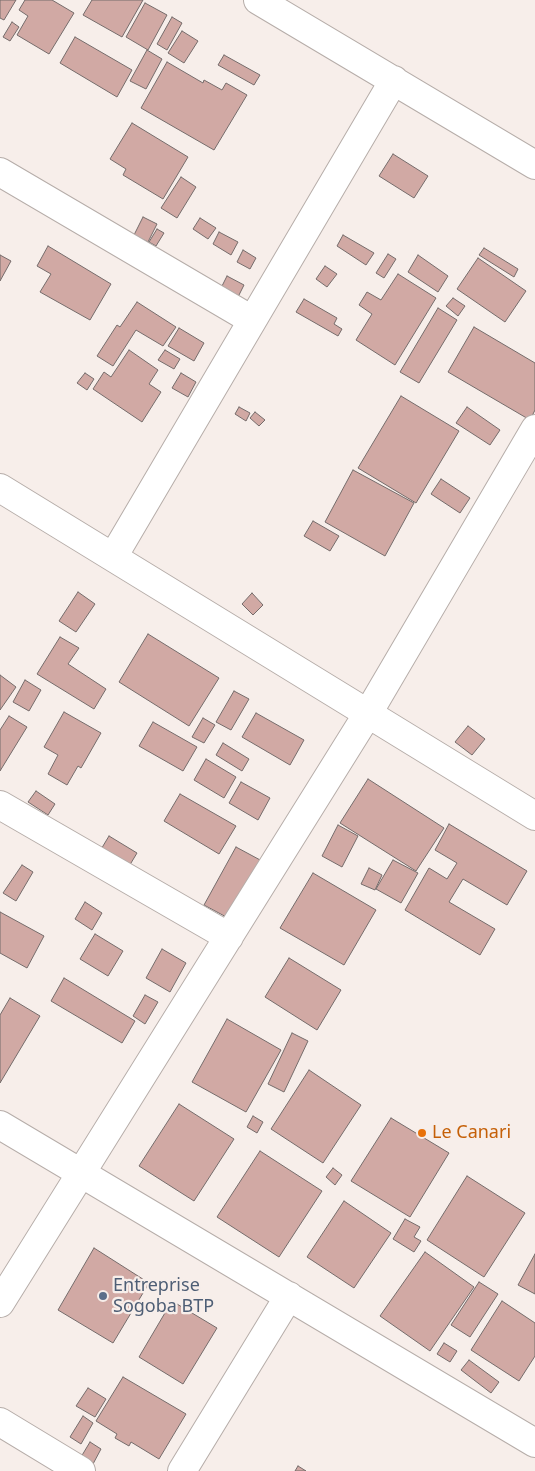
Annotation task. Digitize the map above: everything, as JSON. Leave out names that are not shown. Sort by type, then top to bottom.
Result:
[{"type":"street","points":[[258,0],[535,166]]},
{"type":"street","points":[[113,556],[394,80]]},
{"type":"street","points":[[0,172],[252,320]]},
{"type":"street","points":[[0,1303],[367,716],[535,430]]},
{"type":"street","points":[[0,488],[113,556],[367,716],[535,816]]},
{"type":"street","points":[[0,805],[229,937]]},
{"type":"street","points":[[0,1125],[535,1443]]},
{"type":"street","points":[[182,1471],[289,1296]]},
{"type":"street","points":[[0,1422],[81,1471]]},
{"type":"building","points":[[0,0],[16,0],[4,20],[0,18]]},
{"type":"building","points":[[25,0],[52,0],[74,13],[49,54],[17,35],[28,16],[19,10]]},
{"type":"building","points":[[92,0],[143,0],[122,37],[83,15]]},
{"type":"building","points":[[145,3],[167,15],[148,50],[126,37]]},
{"type":"building","points":[[172,17],[182,23],[167,50],[157,44]]},
{"type":"building","points":[[12,22],[19,27],[10,41],[3,37]]},
{"type":"building","points":[[182,31],[198,41],[184,63],[168,53]]},
{"type":"building","points":[[75,37],[132,70],[117,97],[60,63]]},
{"type":"building","points":[[147,50],[162,59],[146,89],[130,81]]},
{"type":"building","points":[[224,55],[260,75],[254,85],[218,65]]},
{"type":"building","points":[[167,62],[203,83],[204,80],[222,90],[226,83],[247,95],[214,150],[141,108]]},
{"type":"building","points":[[132,123],[188,157],[163,199],[123,175],[126,169],[110,159]]},
{"type":"building","points":[[393,154],[428,176],[414,198],[379,176]]},
{"type":"building","points":[[181,177],[196,187],[177,218],[161,208]]},
{"type":"building","points":[[143,217],[157,224],[148,242],[134,235]]},
{"type":"building","points":[[200,218],[216,228],[208,239],[193,229]]},
{"type":"building","points":[[157,229],[164,233],[156,246],[149,242]]},
{"type":"building","points":[[219,232],[238,242],[231,255],[213,244]]},
{"type":"building","points":[[343,235],[374,253],[366,265],[337,246]]},
{"type":"building","points":[[48,246],[111,284],[90,320],[40,292],[51,274],[37,266]]},
{"type":"building","points":[[484,248],[518,269],[514,277],[479,255]]},
{"type":"building","points":[[243,250],[256,258],[250,269],[237,262]]},
{"type":"building","points":[[388,254],[396,259],[384,278],[376,273]]},
{"type":"building","points":[[0,255],[11,261],[0,281]]},
{"type":"building","points":[[418,255],[448,276],[438,292],[408,272]]},
{"type":"building","points":[[478,258],[526,291],[505,322],[457,289]]},
{"type":"building","points":[[325,266],[337,274],[327,287],[316,279]]},
{"type":"building","points":[[398,274],[436,298],[395,365],[356,340],[372,314],[359,305],[367,292],[381,300]]},
{"type":"building","points":[[227,276],[244,285],[238,297],[221,288]]},
{"type":"building","points":[[453,298],[465,306],[458,316],[446,306]]},
{"type":"building","points":[[304,299],[337,318],[334,324],[342,329],[338,336],[296,312]]},
{"type":"building","points":[[137,302],[176,327],[163,346],[136,330],[113,366],[97,356],[117,325],[120,327]]},
{"type":"building","points":[[438,308],[457,320],[419,383],[400,372]]},
{"type":"building","points":[[474,327],[535,363],[535,410],[530,420],[448,372]]},
{"type":"building","points":[[179,328],[204,343],[194,361],[168,346]]},
{"type":"building","points":[[129,350],[158,370],[149,384],[161,392],[142,422],[93,389],[104,372],[111,377]]},
{"type":"building","points":[[165,350],[180,359],[174,369],[158,360]]},
{"type":"building","points":[[85,373],[94,379],[87,390],[77,383]]},
{"type":"building","points":[[181,373],[196,382],[188,397],[172,388]]},
{"type":"building","points":[[401,396],[459,431],[416,503],[358,468]]},
{"type":"building","points":[[239,407],[250,413],[246,421],[235,414]]},
{"type":"building","points":[[467,407],[500,430],[490,445],[456,423]]},
{"type":"building","points":[[255,412],[265,420],[259,426],[250,418]]},
{"type":"building","points":[[353,470],[414,503],[385,556],[325,522]]},
{"type":"building","points":[[441,479],[470,498],[460,513],[431,494]]},
{"type":"building","points":[[313,521],[339,536],[330,551],[304,536]]},
{"type":"building","points":[[78,592],[95,604],[76,632],[59,621]]},
{"type":"building","points":[[252,593],[263,605],[253,615],[242,604]]},
{"type":"building","points":[[148,634],[219,678],[189,726],[119,682]]},
{"type":"building","points":[[60,637],[79,648],[68,664],[106,689],[94,709],[37,674]]},
{"type":"building","points":[[0,675],[16,687],[0,710]]},
{"type":"building","points":[[25,680],[41,690],[29,711],[13,702]]},
{"type":"building","points":[[234,691],[249,699],[231,730],[216,722]]},
{"type":"building","points":[[64,712],[101,733],[81,768],[78,766],[67,785],[48,774],[58,755],[44,747]]},
{"type":"building","points":[[256,713],[304,740],[290,765],[242,737]]},
{"type":"building","points":[[9,716],[27,727],[0,771],[0,730]]},
{"type":"building","points":[[203,718],[215,725],[204,743],[192,737]]},
{"type":"building","points":[[153,722],[197,747],[183,771],[139,746]]},
{"type":"building","points":[[468,726],[485,739],[472,755],[455,742]]},
{"type":"building","points":[[223,743],[249,759],[242,771],[216,755]]},
{"type":"building","points":[[206,759],[236,777],[224,798],[194,780]]},
{"type":"building","points":[[368,779],[444,828],[416,871],[340,823]]},
{"type":"building","points":[[241,782],[270,798],[258,820],[229,803]]},
{"type":"building","points":[[36,791],[55,804],[48,815],[28,802]]},
{"type":"building","points":[[180,794],[236,826],[219,854],[164,821]]},
{"type":"building","points":[[449,824],[527,871],[507,905],[463,879],[449,902],[495,929],[480,955],[405,910],[429,868],[447,879],[457,863],[435,850]]},
{"type":"building","points":[[338,825],[358,836],[342,867],[322,856]]},
{"type":"building","points":[[109,836],[137,853],[128,868],[100,851]]},
{"type":"building","points":[[236,847],[262,861],[230,919],[204,905]]},
{"type":"building","points":[[393,860],[418,873],[401,903],[376,889]]},
{"type":"building","points":[[22,865],[33,872],[16,901],[3,893]]},
{"type":"building","points":[[369,868],[382,875],[375,890],[361,884]]},
{"type":"building","points":[[313,873],[376,910],[344,965],[280,928]]},
{"type":"building","points":[[85,902],[102,913],[92,930],[75,919]]},
{"type":"building","points":[[0,912],[44,936],[27,968],[0,953]]},
{"type":"building","points":[[95,934],[123,951],[108,976],[80,959]]},
{"type":"building","points":[[162,949],[186,963],[170,992],[146,978]]},
{"type":"building","points":[[289,958],[341,990],[317,1030],[265,997]]},
{"type":"building","points":[[64,978],[135,1021],[122,1043],[51,1001]]},
{"type":"building","points":[[145,995],[158,1002],[145,1024],[133,1016]]},
{"type":"building","points":[[10,998],[40,1016],[0,1083],[0,1015]]},
{"type":"building","points":[[227,1019],[281,1050],[246,1112],[192,1082]]},
{"type":"building","points":[[292,1033],[308,1041],[284,1092],[268,1084]]},
{"type":"building","points":[[309,1070],[361,1105],[323,1163],[271,1129]]},
{"type":"building","points":[[179,1104],[234,1139],[194,1201],[139,1166]]},
{"type":"building","points":[[253,1116],[263,1122],[257,1133],[247,1127]]},
{"type":"building","points":[[391,1118],[449,1153],[410,1217],[351,1181]]},
{"type":"building","points":[[260,1151],[322,1191],[279,1257],[217,1217]]},
{"type":"building","points":[[333,1168],[342,1175],[335,1185],[326,1177]]},
{"type":"building","points":[[467,1176],[525,1213],[484,1277],[427,1240]]},
{"type":"building","points":[[344,1201],[391,1233],[354,1288],[307,1257]]},
{"type":"building","points":[[405,1219],[420,1227],[414,1237],[421,1241],[414,1252],[393,1239]]},
{"type":"building","name":"Entreprise Sogoba BTP","points":[[94,1248],[149,1283],[113,1343],[58,1310]]},
{"type":"building","points":[[425,1252],[474,1287],[430,1351],[380,1316]]},
{"type":"building","points":[[535,1254],[535,1294],[518,1285]]},
{"type":"building","points":[[479,1282],[498,1294],[470,1337],[451,1325]]},
{"type":"building","points":[[172,1301],[217,1328],[183,1384],[139,1357]]},
{"type":"building","points":[[502,1301],[535,1323],[535,1356],[519,1381],[471,1350]]},
{"type":"building","points":[[444,1343],[457,1351],[450,1362],[437,1354]]},
{"type":"building","points":[[469,1360],[499,1382],[491,1393],[461,1370]]},
{"type":"building","points":[[123,1377],[186,1414],[159,1459],[131,1442],[129,1446],[115,1438],[117,1434],[96,1421]]},
{"type":"building","points":[[88,1388],[106,1399],[95,1417],[76,1406]]},
{"type":"building","points":[[83,1416],[93,1423],[81,1444],[70,1437]]},
{"type":"building","points":[[90,1442],[101,1449],[93,1464],[81,1457]]},
{"type":"building","points":[[298,1466],[306,1471],[295,1471]]},
{"type":"place","name":"Le Canari","points":[[422,1133]]},
{"type":"place","name":"Entreprise Sogoba BTP","points":[[103,1296]]}]
